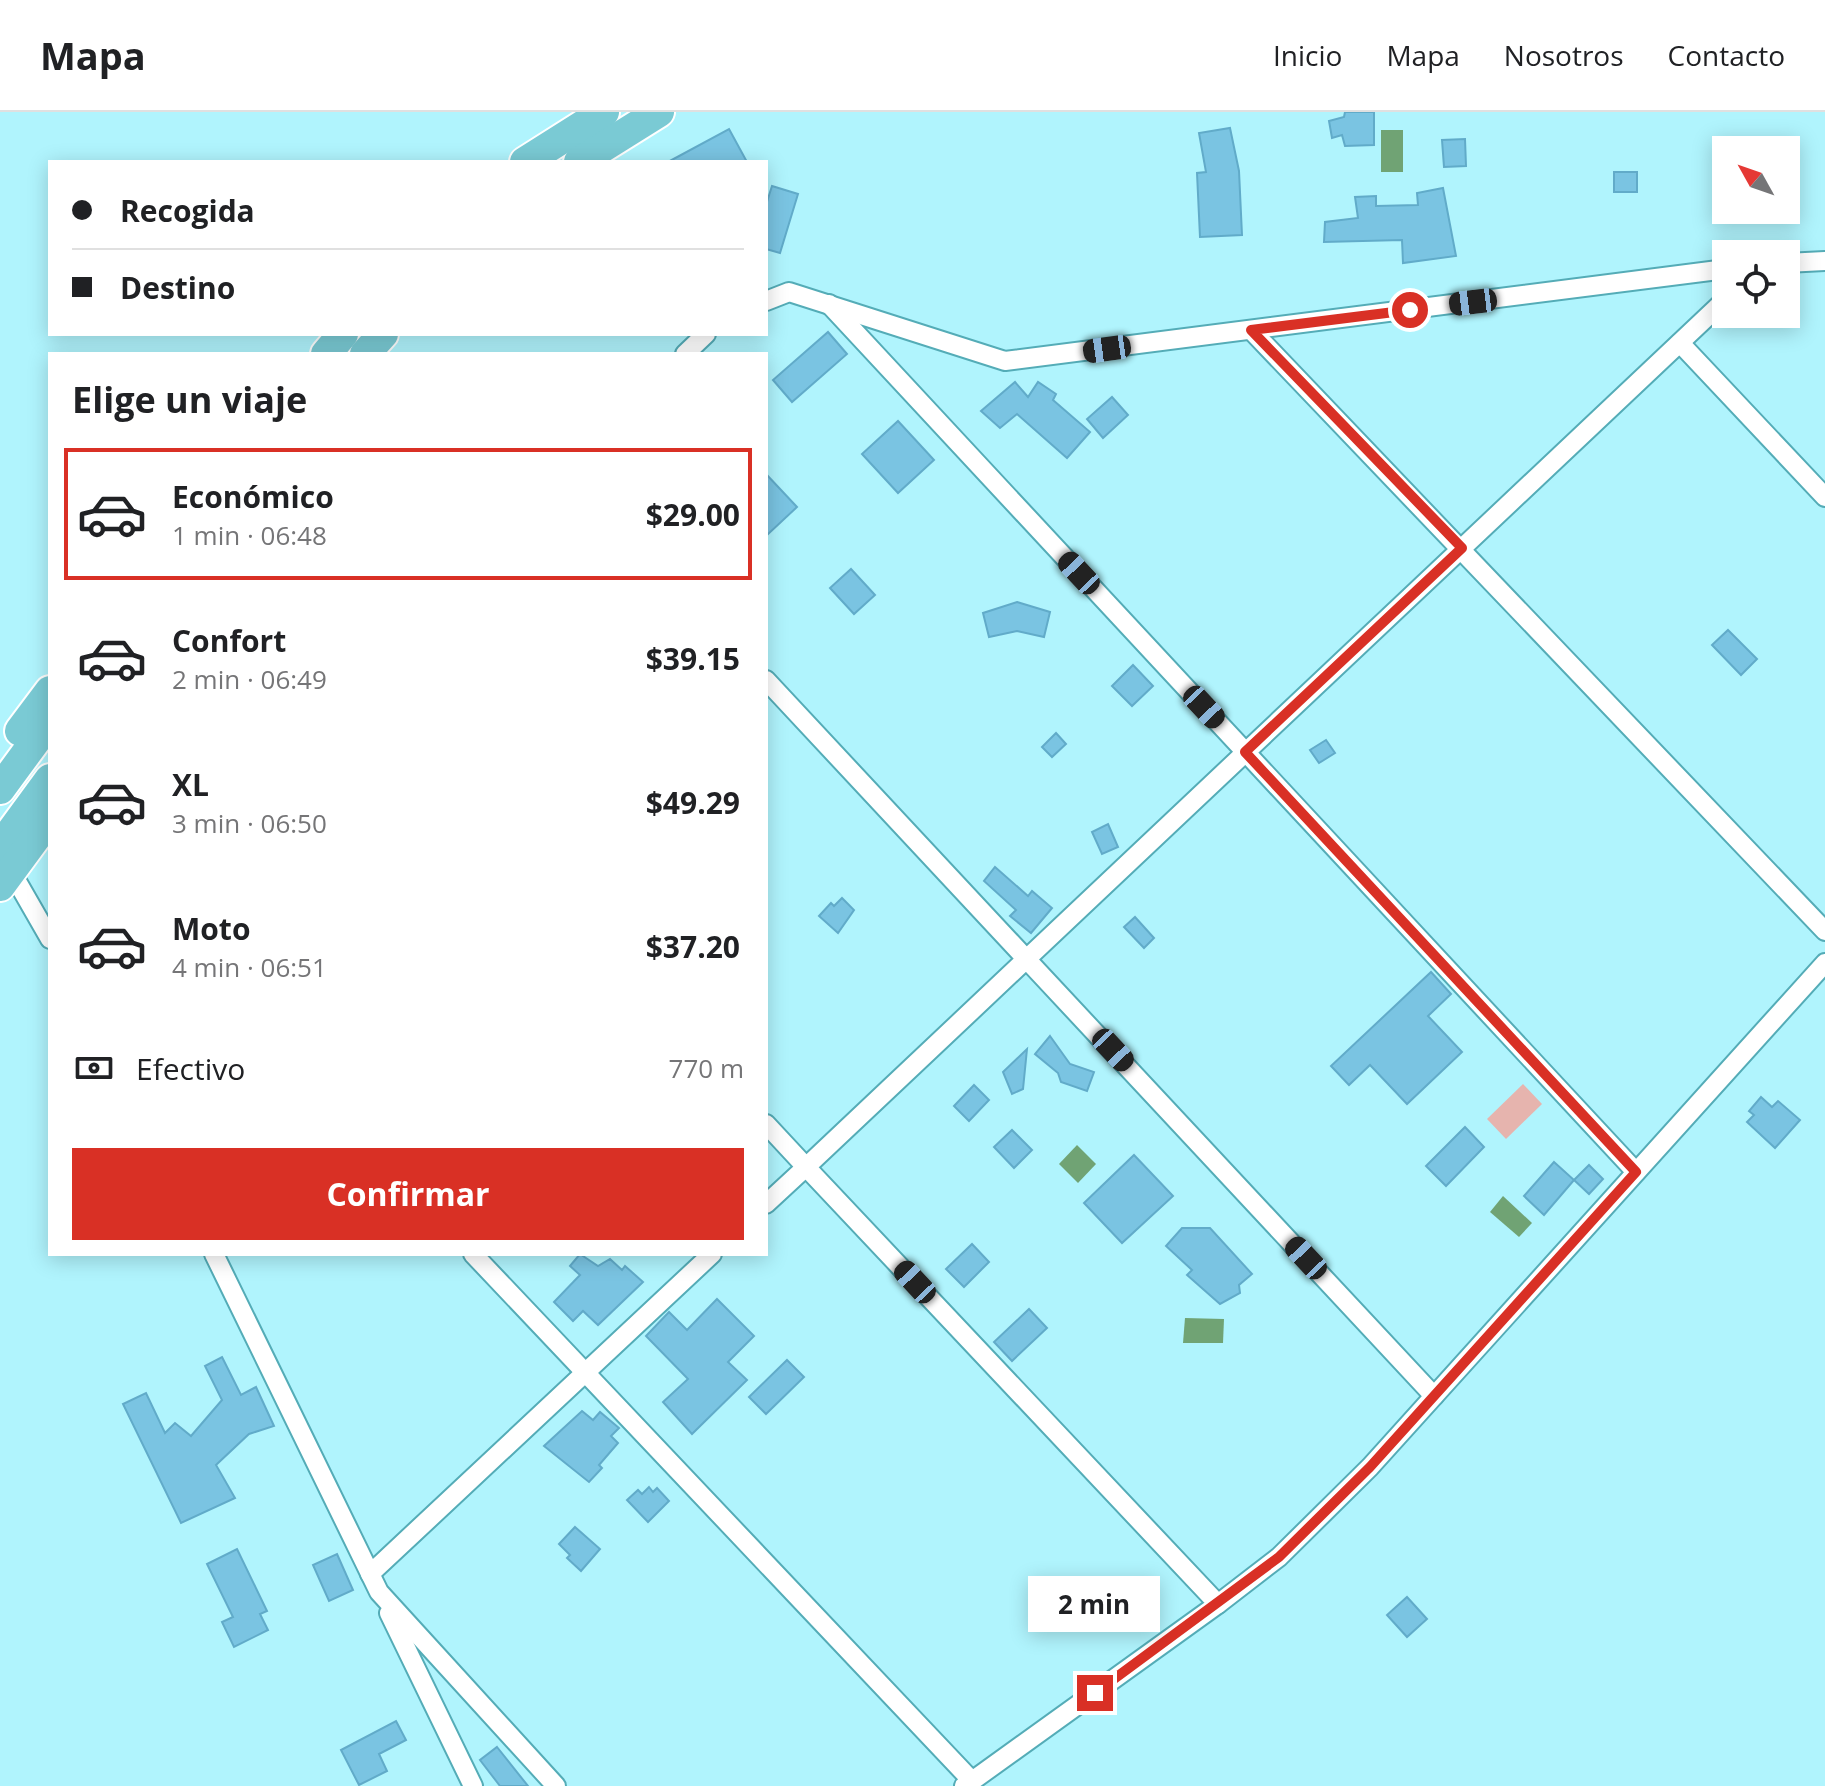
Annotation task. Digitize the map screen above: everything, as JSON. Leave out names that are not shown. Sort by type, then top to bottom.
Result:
[{"type":"highway","points":[[528,160],[604,112]]},
{"type":"highway","points":[[582,160],[659,112]]},
{"type":"highway","points":[[328,352],[341,336]]},
{"type":"highway","points":[[367,352],[381,336]]},
{"type":"highway","points":[[0,757],[48,694]]},
{"type":"highway","points":[[0,789],[48,724]]},
{"type":"highway","points":[[4,868],[48,783]]},
{"type":"highway","points":[[4,868],[48,820]]},
{"type":"street","points":[[1800,262],[1825,261]]},
{"type":"street","points":[[768,300],[789,292],[1005,361],[1712,271]]},
{"type":"street","points":[[829,304],[1636,1172]]},
{"type":"street","points":[[768,1202],[1712,312]]},
{"type":"street","points":[[1251,330],[1825,931]]},
{"type":"street","points":[[687,352],[704,336]]},
{"type":"street","points":[[1680,343],[1825,497]]},
{"type":"street","points":[[768,682],[1434,1396]]},
{"type":"street","points":[[4,868],[48,936]]},
{"type":"street","points":[[475,1256],[968,1784],[1279,1557],[1370,1467],[1825,963]]},
{"type":"street","points":[[768,1126],[1218,1604]]},
{"type":"street","points":[[215,1256],[473,1786]]},
{"type":"street","points":[[370,1574],[710,1256]]},
{"type":"street","points":[[379,1592],[556,1786]]},
{"type":"shaded area","points":[[1381,130],[1403,130],[1403,172],[1381,172]]},
{"type":"shaded area","points":[[1523,1084],[1542,1104],[1506,1139],[1487,1119]]},
{"type":"shaded area","points":[[1077,1145],[1096,1164],[1078,1183],[1059,1164]]},
{"type":"shaded area","points":[[1503,1196],[1532,1223],[1519,1237],[1490,1212]]},
{"type":"shaded area","points":[[1185,1318],[1224,1319],[1223,1343],[1183,1343]]},
{"type":"building","points":[[1345,112],[1374,112],[1374,145],[1345,146],[1342,135],[1332,138],[1329,121],[1344,117]]},
{"type":"building","points":[[1230,128],[1239,171],[1242,235],[1200,237],[1197,173],[1206,172],[1199,133]]},
{"type":"building","points":[[729,129],[746,160],[672,160]]},
{"type":"building","points":[[1465,139],[1466,166],[1444,167],[1442,140]]},
{"type":"building","points":[[1614,172],[1637,172],[1637,192],[1614,192]]},
{"type":"building","points":[[772,186],[798,194],[780,253],[768,250],[768,199]]},
{"type":"building","points":[[1443,188],[1456,256],[1403,263],[1402,240],[1324,242],[1325,222],[1358,218],[1355,197],[1376,196],[1376,206],[1418,205],[1417,193]]},
{"type":"building","points":[[828,332],[847,354],[792,402],[773,380]]},
{"type":"building","points":[[1015,382],[1028,397],[1038,382],[1056,394],[1053,400],[1090,432],[1067,458],[1017,414],[1000,428],[981,411]]},
{"type":"building","points":[[1112,397],[1128,415],[1103,438],[1087,419]]},
{"type":"building","points":[[898,421],[934,460],[898,493],[862,454]]},
{"type":"building","points":[[768,476],[797,507],[768,534]]},
{"type":"building","points":[[851,569],[875,595],[854,614],[830,588]]},
{"type":"building","points":[[1017,602],[1050,612],[1044,637],[1017,631],[989,637],[983,613]]},
{"type":"building","points":[[1728,630],[1757,659],[1741,675],[1712,645]]},
{"type":"building","points":[[1133,665],[1153,686],[1132,706],[1112,686]]},
{"type":"building","points":[[1056,733],[1066,744],[1052,757],[1042,747]]},
{"type":"building","points":[[1326,740],[1335,753],[1319,763],[1310,750]]},
{"type":"building","points":[[1108,824],[1118,847],[1102,854],[1092,832]]},
{"type":"building","points":[[995,867],[1028,896],[1032,891],[1052,908],[1031,933],[1010,916],[1016,910],[984,881]]},
{"type":"building","points":[[842,898],[854,910],[838,933],[819,916],[831,903],[834,906]]},
{"type":"building","points":[[1135,917],[1154,938],[1144,948],[1124,927]]},
{"type":"building","points":[[1431,972],[1451,994],[1428,1016],[1462,1052],[1407,1104],[1370,1065],[1349,1085],[1331,1066]]},
{"type":"building","points":[[1050,1036],[1070,1064],[1094,1072],[1087,1091],[1061,1082],[1058,1073],[1035,1054]]},
{"type":"building","points":[[1027,1049],[1023,1089],[1012,1094],[1003,1072]]},
{"type":"building","points":[[974,1085],[989,1100],[969,1121],[954,1106]]},
{"type":"building","points":[[1761,1097],[1772,1107],[1778,1101],[1800,1120],[1775,1148],[1747,1122],[1754,1115],[1749,1111]]},
{"type":"building","points":[[1465,1127],[1484,1147],[1446,1186],[1426,1166]]},
{"type":"building","points":[[1012,1130],[1032,1150],[1014,1168],[994,1147]]},
{"type":"building","points":[[1134,1155],[1173,1196],[1122,1243],[1084,1203]]},
{"type":"building","points":[[1554,1162],[1574,1180],[1544,1215],[1524,1196]]},
{"type":"building","points":[[1589,1165],[1603,1179],[1589,1194],[1574,1180]]},
{"type":"building","points":[[1182,1228],[1210,1228],[1252,1274],[1239,1285],[1240,1293],[1220,1304],[1187,1275],[1192,1270],[1166,1246]]},
{"type":"building","points":[[972,1244],[989,1262],[964,1287],[946,1269]]},
{"type":"building","points":[[578,1256],[598,1266],[610,1259],[622,1270],[625,1266],[643,1282],[598,1325],[583,1311],[573,1321],[554,1302],[580,1275],[570,1266]]},
{"type":"building","points":[[717,1299],[754,1336],[728,1362],[747,1380],[692,1434],[663,1402],[688,1379],[646,1336],[669,1312],[687,1330]]},
{"type":"building","points":[[1029,1309],[1047,1328],[1012,1361],[994,1342]]},
{"type":"building","points":[[222,1357],[241,1395],[256,1387],[274,1426],[249,1434],[216,1465],[235,1498],[181,1523],[123,1404],[146,1393],[165,1433],[175,1423],[191,1436],[222,1400],[205,1366]]},
{"type":"building","points":[[787,1360],[804,1377],[766,1414],[749,1397]]},
{"type":"building","points":[[582,1411],[593,1420],[600,1412],[619,1428],[611,1436],[618,1443],[589,1482],[544,1446]]},
{"type":"building","points":[[649,1487],[653,1492],[657,1488],[669,1501],[648,1522],[627,1500],[638,1490],[642,1494]]},
{"type":"building","points":[[575,1527],[600,1549],[581,1571],[567,1558],[570,1555],[559,1544]]},
{"type":"building","points":[[237,1549],[267,1611],[260,1614],[268,1630],[234,1647],[222,1622],[233,1617],[207,1564]]},
{"type":"building","points":[[337,1554],[353,1590],[329,1601],[313,1565]]},
{"type":"building","points":[[1407,1597],[1427,1619],[1407,1637],[1387,1615]]},
{"type":"building","points":[[396,1721],[406,1740],[379,1754],[387,1771],[359,1785],[341,1750]]},
{"type":"building","points":[[497,1747],[528,1786],[500,1786],[480,1760]]},
{"type":"route","points":[[1095,1693],[1279,1557],[1370,1467],[1636,1172],[1245,752],[1462,548],[1251,330],[1410,310]]}]
